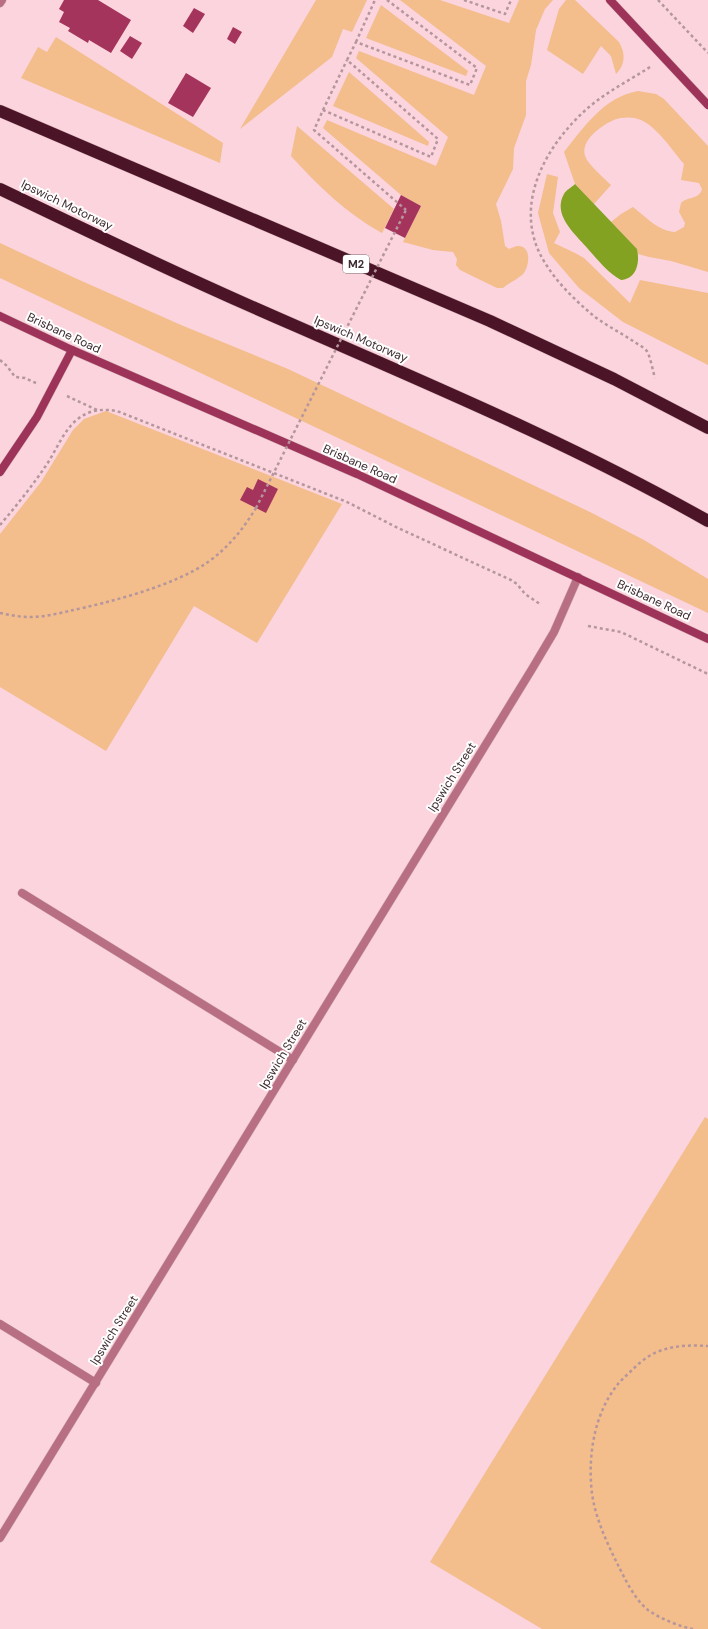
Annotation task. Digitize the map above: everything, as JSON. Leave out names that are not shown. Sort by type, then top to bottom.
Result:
[{"type":"highway","name":"M2","points":[[0,111],[490,321],[614,378],[708,428]]},
{"type":"highway","name":"Ipswich Motorway","points":[[0,189],[272,316],[407,374],[542,436],[665,497],[708,521]]},
{"type":"street","points":[[610,0],[708,105]]},
{"type":"street","name":"Brisbane Road","points":[[0,316],[72,350],[357,474],[708,639]]},
{"type":"street","points":[[0,472],[37,417],[72,350]]},
{"type":"street","name":"Ipswich Street","points":[[0,1538],[532,669],[554,632],[578,577]]},
{"type":"street","points":[[22,894],[293,1060]]},
{"type":"street","points":[[0,1324],[96,1383]]},
{"type":"path","points":[[0,613],[13,616],[31,617],[89,607],[186,574],[208,562],[227,546],[243,528],[256,508],[406,210],[314,130],[375,0]]},
{"type":"path","points":[[356,42],[470,86],[477,68],[388,0]]},
{"type":"path","points":[[464,0],[505,14],[511,0]]},
{"type":"path","points":[[658,0],[708,53]]},
{"type":"path","points":[[664,58],[604,96],[584,112],[562,136],[541,166],[531,197],[533,233],[538,250],[546,266],[557,280],[589,312],[647,350],[664,405]]},
{"type":"path","points":[[323,110],[431,156],[438,140],[346,60]]},
{"type":"path","points":[[0,360],[7,366],[15,377],[25,378]]},
{"type":"path","points":[[0,525],[21,500],[48,463],[72,424],[88,413],[107,409],[118,411],[347,502],[398,528],[511,580],[517,584],[525,594],[540,604]]},
{"type":"path","points":[[588,626],[621,632],[708,674]]},
{"type":"path","points":[[693,1629],[682,1627],[647,1610],[630,1588],[606,1541],[595,1506],[591,1483],[591,1452],[597,1426],[617,1384],[639,1363],[657,1352],[673,1347],[691,1345],[708,1346]]},
{"type":"shaded area","points":[[316,0],[367,0],[352,32],[343,29],[332,57],[240,129]]},
{"type":"shaded area","points":[[400,0],[440,0],[509,23],[519,0],[553,0],[545,9],[536,30],[531,65],[526,81],[526,115],[514,148],[513,169],[496,204],[501,221],[505,246],[509,249],[517,246],[523,247],[528,254],[528,263],[522,275],[503,288],[497,288],[460,270],[456,265],[457,259],[453,252],[433,250],[403,242],[421,206],[401,195],[323,128],[327,120],[436,166],[448,137],[356,58],[359,51],[474,95],[486,66]]},
{"type":"shaded area","points":[[566,0],[575,0],[619,42],[623,51],[624,59],[619,71],[616,74],[611,56],[601,46],[583,74],[547,50],[559,9]]},
{"type":"shaded area","points":[[381,5],[468,71],[466,76],[366,38]]},
{"type":"shaded area","points":[[56,37],[223,143],[220,163],[21,78],[38,47],[47,52]]},
{"type":"shaded area","points":[[349,72],[429,142],[428,146],[333,106]]},
{"type":"shaded area","points":[[638,91],[656,94],[664,99],[708,146],[708,272],[671,261],[638,254],[637,249],[611,222],[633,207],[663,229],[675,232],[684,227],[685,223],[679,212],[681,203],[698,195],[702,189],[699,183],[681,180],[684,164],[659,134],[641,120],[628,117],[614,120],[601,127],[589,139],[584,152],[586,158],[611,185],[594,204],[575,184],[564,152],[587,123],[605,106],[626,94]]},
{"type":"shaded area","points":[[297,126],[394,209],[382,233],[357,217],[333,198],[311,178],[291,156]]},
{"type":"shaded area","points":[[547,174],[558,177],[553,213],[560,232],[554,243],[584,258],[630,303],[640,280],[708,293],[708,365],[623,322],[579,288],[549,253],[538,213]]},
{"type":"shaded area","points":[[575,184],[637,249],[638,259],[636,269],[631,277],[621,280],[612,274],[599,262],[567,224],[563,217],[561,202],[565,193]]},
{"type":"shaded area","points":[[0,243],[181,325],[288,369],[590,512],[644,540],[708,579],[708,613],[0,278]]},
{"type":"shaded area","points":[[106,411],[342,504],[257,643],[194,606],[106,751],[0,687],[0,534],[41,482],[73,430],[84,419]]},
{"type":"shaded area","points":[[705,1117],[708,1119],[708,1629],[542,1629],[430,1562]]},
{"type":"building","points":[[64,0],[98,0],[131,20],[111,53],[89,40],[88,43],[68,31],[70,28],[59,22],[64,12],[59,9]]},
{"type":"building","points":[[194,8],[205,14],[193,33],[183,26]]},
{"type":"building","points":[[233,27],[242,32],[235,44],[227,39]]},
{"type":"building","points":[[130,36],[142,43],[132,59],[120,51]]},
{"type":"building","points":[[186,73],[211,88],[193,117],[168,103]]},
{"type":"building","points":[[401,195],[421,206],[405,238],[385,228]]},
{"type":"building","points":[[258,479],[278,489],[266,513],[240,500],[247,487],[253,490]]}]
